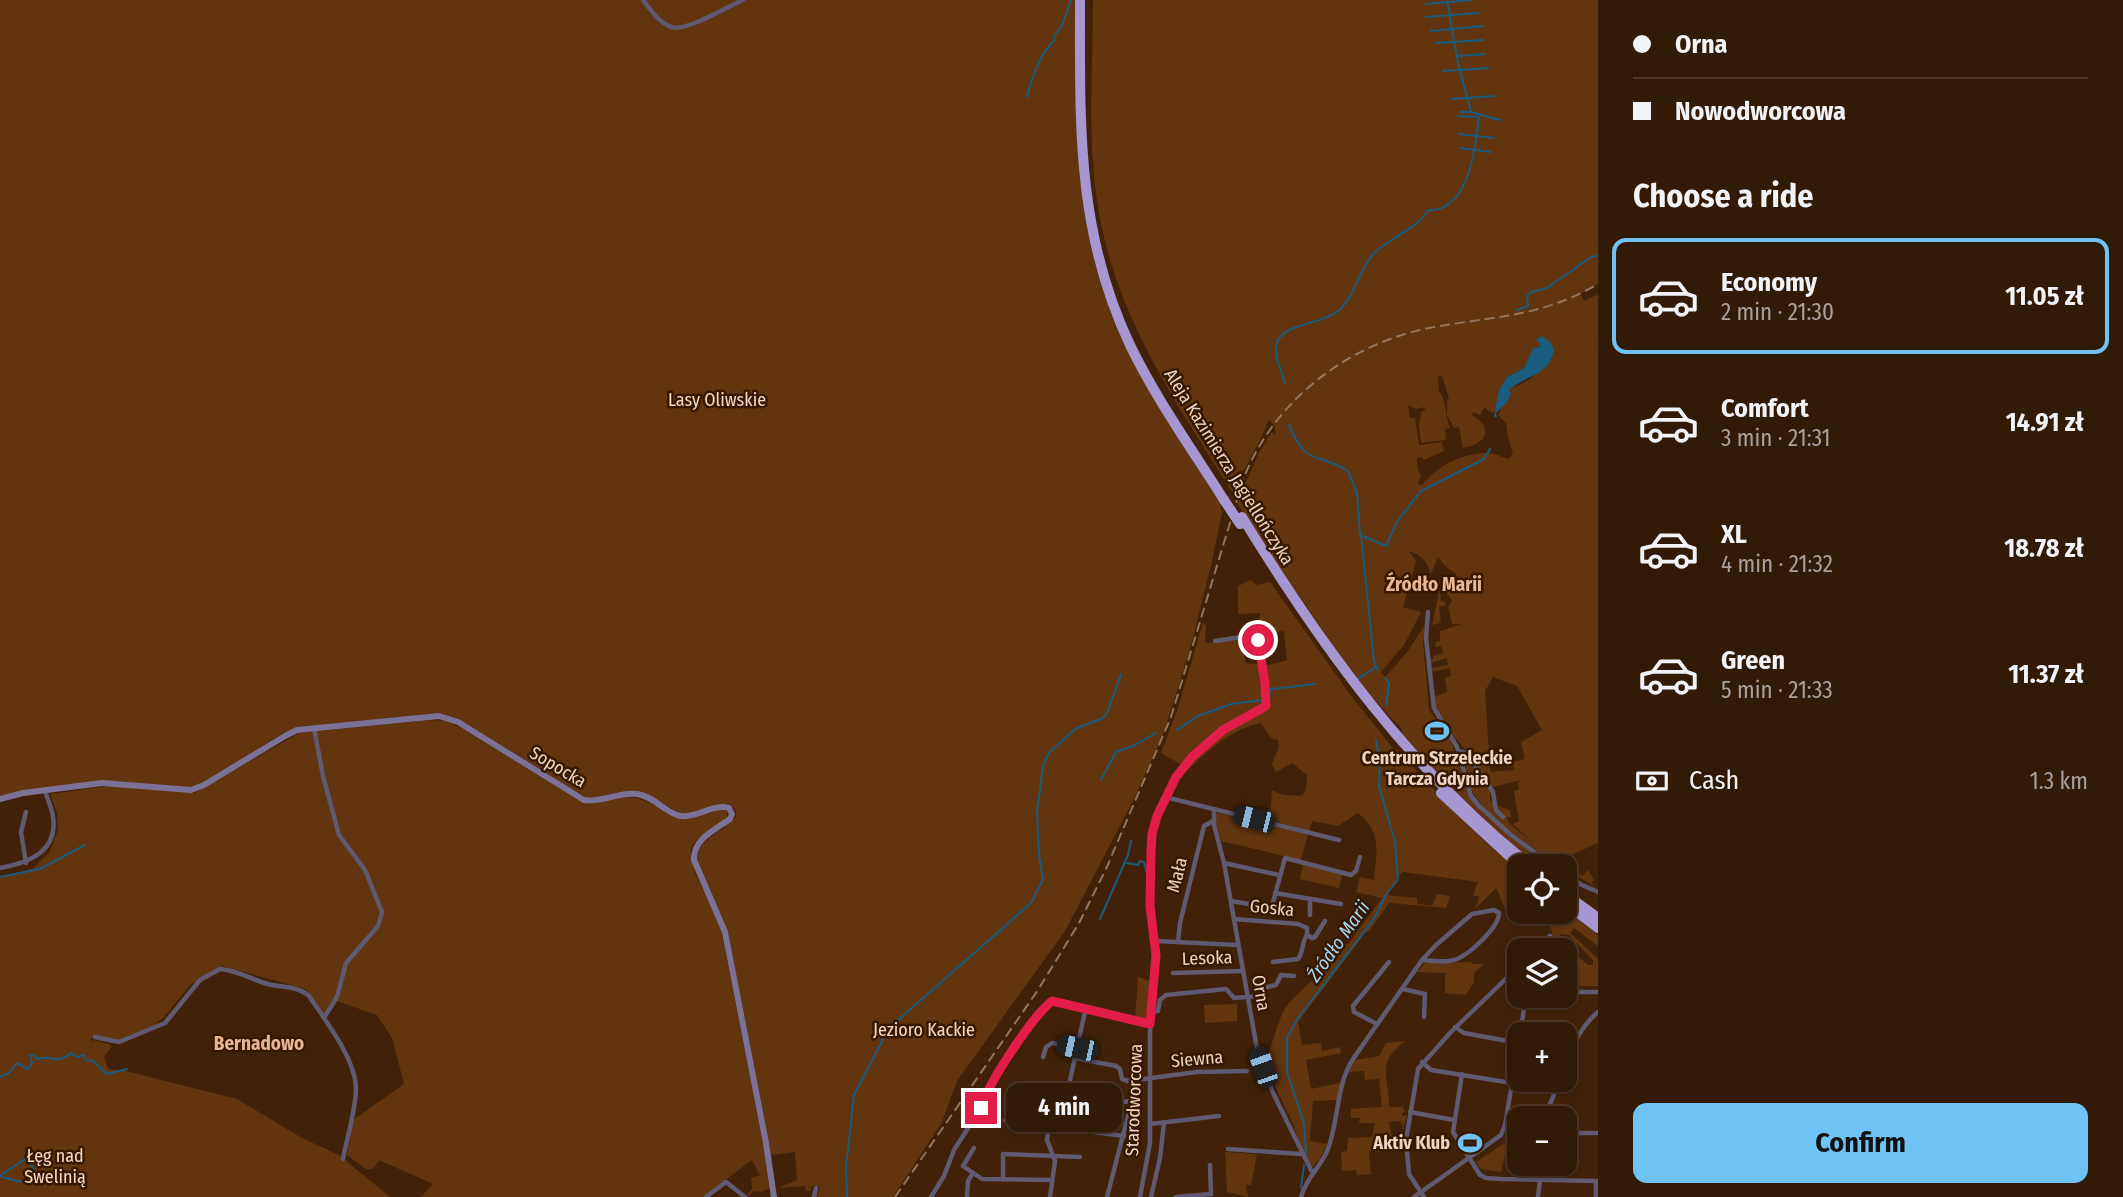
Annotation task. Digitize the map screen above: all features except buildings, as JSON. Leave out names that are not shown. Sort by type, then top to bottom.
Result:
[{"type":"highway","name":"Aleja Kazimierza Jagiellończyka","points":[[1082,0],[1082,163],[1089,216],[1101,266],[1139,362],[1331,661],[1378,723],[1454,807],[1507,854]]},
{"type":"highway","name":"Aleja Kazimierza Jagiellończyka","points":[[1241,520],[1339,663],[1386,724],[1448,791],[1518,854]]},
{"type":"highway","points":[[1577,903],[1598,918]]},
{"type":"highway","points":[[1577,912],[1598,928]]},
{"type":"main road","name":"Sopocka","points":[[0,799],[45,790],[107,783],[191,790],[204,785],[290,733],[314,728],[443,716],[460,723],[584,800],[597,801],[622,794],[642,795],[681,816],[721,807],[729,808],[732,814],[730,819],[698,844],[694,860],[725,932],[774,1197]]},
{"type":"street","points":[[643,0],[663,23],[674,28],[688,26],[743,0]]},
{"type":"street","points":[[1429,612],[1426,638],[1434,708],[1458,752],[1468,788],[1476,803],[1514,838],[1536,854]]},
{"type":"street","points":[[1215,641],[1241,637],[1258,640],[1266,706],[1223,730],[1192,757],[1165,797],[1339,839]]},
{"type":"street","points":[[314,728],[323,776],[339,835],[365,870],[382,912],[373,933],[346,962],[335,1000],[324,1018]]},
{"type":"street","points":[[1458,752],[1469,756],[1493,798],[1496,810],[1503,817]]},
{"type":"street","points":[[0,868],[26,863],[39,854],[52,833],[53,817],[45,790]]},
{"type":"street","name":"Starodworcowa","points":[[1140,1196],[1149,1147],[1150,1024],[1156,941],[1150,906],[1151,851],[1154,827],[1165,797]]},
{"type":"street","name":"Orna","points":[[1214,810],[1213,821],[1224,863],[1255,1041],[1269,1085],[1312,1172]]},
{"type":"street","points":[[26,812],[21,832],[26,863]]},
{"type":"street","name":"Mała","points":[[1178,942],[1180,923],[1204,826],[1213,821]]},
{"type":"street","points":[[1231,901],[1270,907],[1283,859],[1351,875],[1356,871],[1360,856]]},
{"type":"street","points":[[1224,863],[1279,875]]},
{"type":"street","points":[[1577,882],[1598,892]]},
{"type":"street","points":[[1275,893],[1341,904]]},
{"type":"street","name":"Goska","points":[[1273,962],[1298,960],[1302,953],[1302,941],[1307,934],[1310,899]]},
{"type":"street","points":[[1301,1197],[1330,1141],[1345,1073],[1422,960],[1472,914],[1494,910],[1499,916],[1489,932],[1464,955],[1454,960],[1422,960]]},
{"type":"street","name":"Goska","points":[[1234,919],[1286,922],[1307,928]]},
{"type":"street","name":"Goska","points":[[1307,934],[1315,937],[1325,921]]},
{"type":"street","points":[[1156,941],[1238,945]]},
{"type":"street","points":[[1378,1024],[1354,1012],[1353,1006],[1389,962]]},
{"type":"street","points":[[95,1037],[119,1042],[164,1023],[200,980],[220,969],[248,975],[267,984],[302,990],[309,996],[341,1044],[355,1084],[343,1159]]},
{"type":"street","name":"Lesoka","points":[[1173,974],[1243,971]]},
{"type":"street","points":[[1152,1012],[1158,1012],[1161,998],[1168,994],[1226,989],[1234,998],[1248,997],[1259,995],[1262,988],[1275,986],[1281,975],[1294,976]]},
{"type":"street","points":[[1422,1195],[1411,1180],[1406,1140],[1417,1071],[1455,1027],[1507,977]]},
{"type":"street","points":[[1404,989],[1425,994],[1424,1017]]},
{"type":"street","points":[[1577,993],[1598,992]]},
{"type":"street","points":[[931,1197],[944,1176],[954,1150],[981,1108],[989,1086],[1041,1012],[1055,1000],[1150,1024]]},
{"type":"street","points":[[1066,1094],[1086,1007]]},
{"type":"street","points":[[1577,1036],[1598,1012]]},
{"type":"street","points":[[1455,1027],[1464,1033],[1507,1040]]},
{"type":"street","points":[[1044,1058],[1046,1047],[1052,1043],[1077,1048]]},
{"type":"street","points":[[1075,1058],[1116,1066],[1124,1080],[1137,1080],[1107,1197]]},
{"type":"street","points":[[1422,1062],[1431,1070],[1507,1082]]},
{"type":"street","name":"Siewna","points":[[1137,1080],[1205,1071],[1247,1071]]},
{"type":"street","points":[[1462,1074],[1453,1135],[1484,1178],[1597,1181],[1596,1197]]},
{"type":"street","points":[[1027,1088],[1131,1101]]},
{"type":"street","points":[[1414,1197],[1422,1195],[1499,1137],[1503,1132],[1510,1092]]},
{"type":"street","points":[[1410,1112],[1454,1120]]},
{"type":"street","points":[[1150,1124],[1219,1116]]},
{"type":"street","points":[[1005,1120],[1124,1136]]},
{"type":"street","name":"Starodworcowa","points":[[1150,1197],[1158,1168],[1164,1123]]},
{"type":"street","points":[[1049,1126],[1047,1140],[1054,1156],[1050,1197]]},
{"type":"street","points":[[1577,1133],[1598,1133]]},
{"type":"street","points":[[974,1148],[963,1166],[982,1179],[1052,1180]]},
{"type":"street","points":[[1228,1149],[1301,1154]]},
{"type":"street","points":[[1003,1179],[1003,1154],[1080,1157]]},
{"type":"street","points":[[1176,1197],[1211,1196],[1210,1165]]},
{"type":"street","points":[[967,1197],[968,1181],[973,1173]]},
{"type":"street","points":[[1538,1197],[1540,1176]]},
{"type":"street","points":[[706,1197],[726,1182],[746,1197]]},
{"type":"street","points":[[814,1197],[816,1188]]},
{"type":"street","points":[[1140,1196],[1150,1197]]},
{"type":"green space","name":"Lasy Oliwskie","points":[[0,0],[1076,0],[1077,133],[1087,222],[1096,265],[1126,348],[1159,407],[1220,503],[1222,513],[1189,653],[1163,735],[1132,803],[1065,931],[957,1081],[942,1122],[893,1197],[817,1197],[820,1186],[811,1186],[811,1191],[806,1191],[805,1186],[778,1188],[797,1180],[795,1152],[771,1155],[728,932],[697,860],[698,852],[706,841],[736,817],[736,811],[731,805],[719,804],[683,813],[639,792],[625,791],[586,797],[460,720],[438,713],[296,728],[281,734],[203,783],[189,788],[115,781],[0,797]]},
{"type":"green space","points":[[1093,0],[1598,0],[1598,284],[1580,294],[1585,301],[1598,294],[1598,843],[1573,854],[1543,854],[1491,815],[1475,796],[1462,753],[1466,755],[1468,752],[1442,720],[1434,697],[1447,692],[1445,678],[1451,676],[1450,668],[1431,672],[1431,668],[1448,665],[1447,658],[1430,663],[1433,656],[1443,653],[1441,646],[1435,647],[1436,642],[1440,641],[1440,631],[1462,624],[1452,624],[1448,607],[1452,601],[1448,594],[1440,592],[1441,601],[1446,602],[1445,606],[1439,606],[1441,623],[1432,625],[1439,592],[1447,578],[1451,589],[1452,577],[1456,577],[1438,557],[1431,574],[1423,560],[1409,551],[1416,561],[1403,607],[1421,612],[1404,645],[1381,672],[1385,677],[1408,651],[1425,625],[1423,642],[1429,710],[1450,738],[1469,796],[1479,809],[1534,854],[1524,854],[1491,827],[1400,736],[1402,729],[1361,686],[1246,518],[1237,502],[1259,453],[1272,432],[1275,435],[1275,427],[1269,419],[1233,493],[1187,420],[1146,347],[1113,270],[1102,229],[1095,186],[1091,93]],"holes":[[[1539,342],[1552,359],[1530,379],[1515,387],[1513,385],[1509,390],[1511,394],[1498,415],[1506,423],[1513,452],[1509,459],[1490,453],[1469,455],[1442,467],[1422,485],[1418,484],[1421,475],[1417,468],[1417,458],[1424,460],[1444,451],[1442,442],[1419,445],[1415,418],[1410,418],[1408,405],[1416,409],[1425,407],[1421,412],[1419,426],[1421,443],[1446,440],[1445,429],[1450,428],[1439,391],[1438,377],[1442,376],[1449,398],[1447,415],[1454,428],[1459,427],[1463,448],[1477,443],[1485,435],[1484,426],[1472,415],[1473,412],[1480,415],[1484,408],[1493,413],[1497,407],[1499,390],[1507,377],[1524,368],[1533,348],[1540,347]],[[1493,677],[1517,686],[1542,730],[1521,742],[1525,759],[1513,762],[1514,769],[1491,772],[1485,691]],[[1521,780],[1518,783],[1519,789],[1514,791],[1519,821],[1513,824],[1534,844],[1509,823],[1507,817],[1511,817],[1510,810],[1497,806],[1498,811],[1494,801],[1490,801],[1490,790],[1493,787]]]},
{"type":"green space","points":[[1251,580],[1256,585],[1270,582],[1352,697],[1395,751],[1397,749],[1507,861],[1507,908],[1496,888],[1474,910],[1480,897],[1473,895],[1478,882],[1403,872],[1388,895],[1417,898],[1417,904],[1432,906],[1437,894],[1450,896],[1446,908],[1389,903],[1298,1022],[1302,1045],[1321,1043],[1322,1051],[1340,1047],[1341,1053],[1306,1060],[1311,1089],[1340,1083],[1338,1100],[1313,1101],[1310,1141],[1327,1144],[1312,1167],[1303,1152],[1265,1058],[1286,1007],[1319,974],[1329,951],[1349,943],[1382,898],[1356,892],[1360,877],[1374,880],[1375,836],[1366,820],[1358,813],[1338,826],[1312,821],[1309,832],[1262,817],[1267,815],[1271,806],[1272,790],[1283,795],[1302,796],[1306,789],[1307,775],[1292,763],[1276,772],[1272,764],[1279,747],[1278,740],[1271,738],[1261,723],[1231,735],[1189,769],[1161,753],[1178,708],[1203,622],[1206,626],[1205,643],[1239,640],[1246,663],[1269,665],[1287,660],[1284,631],[1262,634],[1257,632],[1260,613],[1238,614],[1238,586]]},
{"type":"green space","name":"Łęg nad Swelinią","points":[[431,720],[447,721],[463,729],[582,802],[595,803],[631,797],[652,804],[673,816],[721,809],[727,811],[727,817],[695,842],[691,857],[695,873],[720,923],[770,1188],[747,1195],[752,1189],[751,1178],[760,1175],[752,1160],[703,1197],[421,1197],[433,1184],[379,1160],[373,1169],[366,1169],[347,1155],[353,1120],[404,1084],[392,1038],[377,1015],[334,1000],[326,1014],[323,1014],[306,989],[222,966],[191,984],[164,1017],[146,1032],[119,1043],[91,1038],[92,1043],[93,1040],[112,1047],[104,1056],[108,1069],[126,1071],[237,1099],[302,1138],[339,1155],[390,1197],[0,1197],[0,876],[32,869],[49,853],[58,830],[57,813],[50,794],[108,786],[195,793],[299,733]]},
{"type":"green space","points":[[1217,813],[1308,834],[1301,860],[1221,841],[1215,820]]},
{"type":"green space","points":[[1303,865],[1342,875],[1339,888],[1300,879]]},
{"type":"green space","points":[[1588,870],[1594,880],[1591,883],[1598,888],[1577,876],[1577,872],[1582,876]]},
{"type":"green space","points":[[1577,918],[1598,935],[1598,946],[1574,928],[1570,933],[1575,938],[1560,934],[1560,938],[1556,938],[1549,924],[1577,924]]},
{"type":"green space","points":[[1577,940],[1598,959],[1598,986],[1577,986],[1577,956],[1588,965],[1593,965],[1593,960],[1577,943]]},
{"type":"green space","points":[[1425,963],[1484,964],[1474,973],[1474,982],[1466,995],[1445,993],[1445,973],[1417,972]]},
{"type":"green space","points":[[1138,977],[1153,982],[1148,1021],[1135,1018]]},
{"type":"green space","points":[[1237,1004],[1237,1021],[1205,1023],[1204,1005]]},
{"type":"green space","points":[[1406,1041],[1390,1056],[1386,1071],[1389,1107],[1403,1107],[1405,1112],[1402,1116],[1407,1115],[1403,1130],[1401,1121],[1389,1122],[1391,1134],[1403,1134],[1404,1149],[1369,1151],[1371,1174],[1357,1175],[1356,1170],[1342,1171],[1341,1152],[1347,1151],[1348,1138],[1372,1137],[1375,1123],[1359,1123],[1360,1118],[1351,1118],[1351,1109],[1382,1107],[1379,1079],[1365,1080],[1364,1071],[1347,1072],[1354,1060],[1379,1056],[1386,1043]]},
{"type":"green space","points":[[1507,1141],[1501,1172],[1481,1169],[1476,1162]]},
{"type":"green space","points":[[1225,1152],[1257,1154],[1251,1185],[1246,1185],[1248,1197],[1227,1192]]},
{"type":"water","points":[[1542,336],[1554,349],[1548,365],[1509,390],[1511,394],[1507,402],[1496,413],[1497,417],[1494,417],[1499,390],[1507,377],[1524,368],[1533,348],[1540,347],[1536,340]]},
{"type":"waterway","points":[[1027,97],[1037,66],[1055,40],[1054,36],[1062,26],[1071,0]]},
{"type":"waterway","name":"Źródło Marii","points":[[1447,0],[1458,63],[1471,112],[1500,120]]},
{"type":"waterway","name":"Źródło Marii","points":[[1426,4],[1472,0]]},
{"type":"waterway","name":"Źródło Marii","points":[[1426,17],[1478,13]]},
{"type":"waterway","points":[[1431,31],[1483,26]]},
{"type":"waterway","points":[[1437,43],[1483,40]]},
{"type":"waterway","points":[[1458,56],[1485,54]]},
{"type":"waterway","points":[[1443,71],[1488,68]]},
{"type":"waterway","points":[[1452,99],[1494,96]]},
{"type":"waterway","points":[[1461,112],[1470,112]]},
{"type":"waterway","points":[[1458,116],[1478,117]]},
{"type":"waterway","name":"Źródło Marii","points":[[1285,383],[1276,353],[1280,337],[1285,332],[1324,319],[1338,311],[1349,298],[1375,252],[1417,223],[1429,210],[1443,208],[1453,200],[1468,175],[1479,117]]},
{"type":"waterway","name":"Źródło Marii","points":[[1459,134],[1494,138]]},
{"type":"waterway","name":"Źródło Marii","points":[[1460,148],[1491,152]]},
{"type":"waterway","points":[[1517,310],[1528,306],[1527,296],[1531,292],[1547,288],[1591,257],[1598,256]]},
{"type":"waterway","name":"Źródło Marii","points":[[1289,425],[1295,439],[1307,453],[1348,471],[1357,493],[1360,534]]},
{"type":"waterway","points":[[1388,542],[1397,522],[1421,491],[1484,459],[1490,449]]},
{"type":"waterway","name":"Źródło Marii","points":[[1361,535],[1374,661],[1378,670]]},
{"type":"waterway","points":[[1363,536],[1386,546],[1387,544]]},
{"type":"waterway","points":[[1358,679],[1376,667]]},
{"type":"waterway","points":[[1035,895],[1043,880],[1037,812],[1043,766],[1049,753],[1075,729],[1103,718],[1121,674]]},
{"type":"waterway","name":"Źródło Marii","points":[[1385,678],[1389,683],[1386,705]]},
{"type":"waterway","points":[[1269,699],[1272,689],[1315,684]]},
{"type":"waterway","points":[[1177,730],[1198,716],[1231,704],[1263,700]]},
{"type":"waterway","points":[[1101,780],[1116,752],[1156,733]]},
{"type":"waterway","name":"Źródło Marii","points":[[1306,1153],[1304,1123],[1287,1072],[1287,1038],[1298,1018],[1374,919],[1398,879],[1395,842],[1379,786],[1380,762],[1376,741]]},
{"type":"waterway","points":[[1100,919],[1128,855],[1131,841]]},
{"type":"waterway","points":[[0,877],[40,869],[85,845]]},
{"type":"waterway","points":[[1127,863],[1138,865],[1140,861],[1144,862],[1147,874]]},
{"type":"waterway","points":[[847,1197],[846,1167],[854,1095],[889,1028],[1030,904],[1035,896]]},
{"type":"waterway","points":[[0,1077],[9,1073],[17,1063],[28,1069],[32,1063],[30,1055],[38,1059],[61,1059],[71,1053],[77,1057],[84,1055],[85,1059]]},
{"type":"waterway","points":[[87,1060],[93,1061],[107,1074],[127,1069]]},
{"type":"waterway","points":[[0,1176],[26,1158],[34,1170]]},
{"type":"waterway","name":"Źródło Marii","points":[[1301,1188],[1304,1165]]},
{"type":"waterway","points":[[2,1177],[22,1182]]},
{"type":"railway","points":[[895,1197],[1038,990],[1079,923],[1106,869],[1171,717],[1243,480],[1256,451],[1273,425],[1317,380],[1370,347],[1429,328],[1536,310],[1556,304],[1598,284]]},
{"type":"place","name":"Centrum Strzeleckie Tarcza Gdynia","points":[[1437,731]]},
{"type":"place","name":"Aktiv Klub","points":[[1470,1143]]},
{"type":"district","name":"Źródło Marii","points":[[1434,584]]},
{"type":"district","name":"Bernadowo","points":[[259,1043]]},
{"type":"route","points":[[981,1108],[989,1086],[1041,1012],[1052,1001],[1057,1000],[1150,1024],[1156,955],[1150,906],[1151,851],[1157,816],[1170,787],[1192,757],[1223,730],[1266,706],[1258,640]]},
{"type":"park label","name":"Jezioro Kackie","points":[[924,1030]]}]
